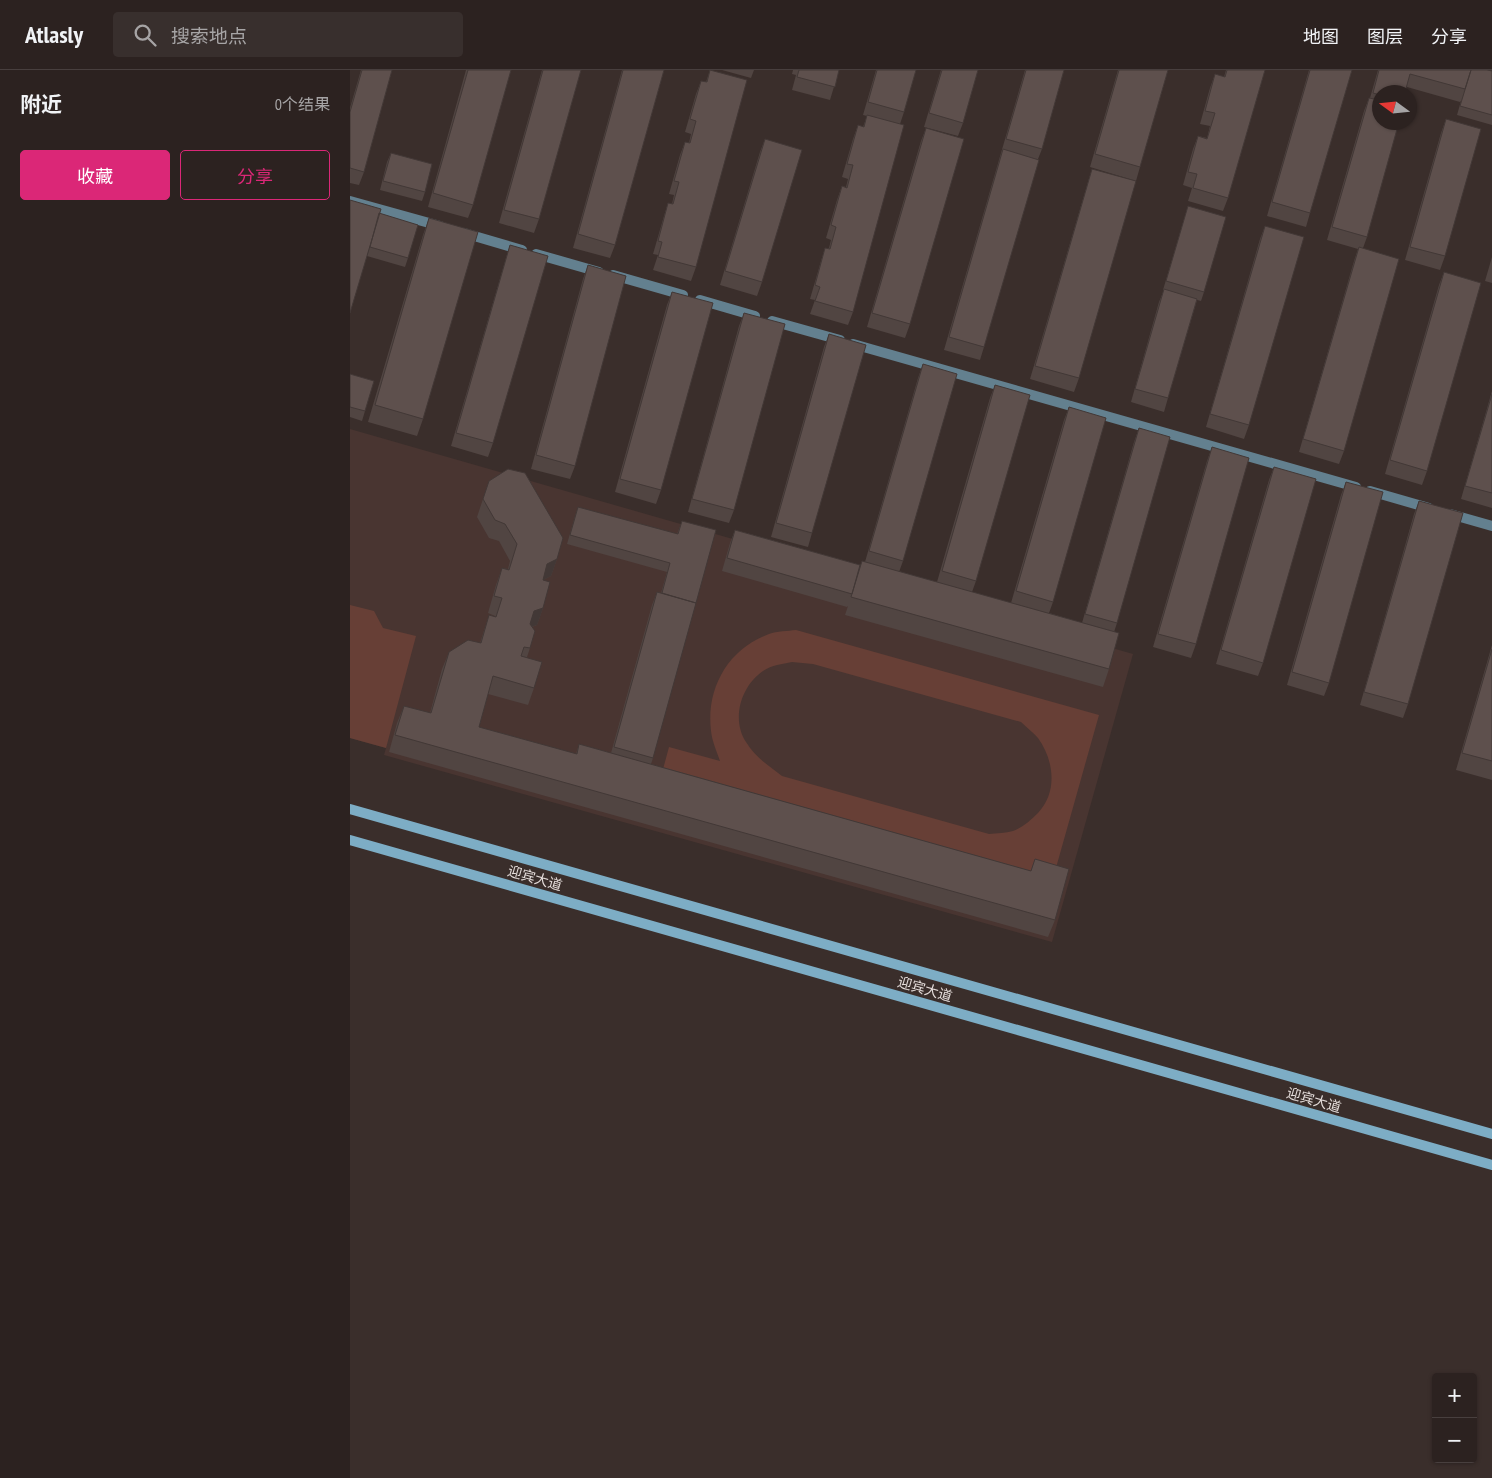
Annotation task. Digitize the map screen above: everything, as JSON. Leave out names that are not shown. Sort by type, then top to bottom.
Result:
[{"type":"main road","name":"迎宾大道","points":[[350,809],[1492,1134]]},
{"type":"main road","name":"迎宾大道","points":[[350,840],[1492,1165]]},
{"type":"street","points":[[350,200],[1492,526]]},
{"type":"shaded area","points":[[350,429],[1133,654],[1052,942],[384,755],[386,748],[350,738]]},
{"type":"shaded area","points":[[350,605],[374,611],[383,628],[416,636],[386,748],[350,738]]},
{"type":"shaded area","points":[[796,630],[1099,715],[1052,882],[662,773],[669,747],[720,761],[713,743],[710,715],[716,685],[723,672],[742,649],[755,641],[772,633]],"holes":[[[792,662],[813,664],[1021,722],[1038,738],[1048,756],[1051,786],[1049,796],[1044,805],[1035,816],[1020,828],[1010,832],[989,834],[782,776],[758,757],[746,742],[739,723],[741,704],[749,685],[755,677],[766,669]]]},
{"type":"building","points":[[362,70],[392,70],[364,172],[350,168],[350,112]]},
{"type":"building","points":[[468,70],[511,70],[473,205],[433,193]]},
{"type":"building","points":[[543,70],[581,70],[539,219],[504,210]]},
{"type":"building","points":[[623,70],[664,70],[615,245],[578,234]]},
{"type":"building","points":[[710,70],[747,80],[696,267],[658,257],[662,242],[658,241],[668,203],[673,204],[679,182],[674,181],[685,142],[690,143],[696,121],[690,119],[701,81],[707,82]]},
{"type":"building","points":[[799,70],[839,70],[835,87],[797,77]]},
{"type":"building","points":[[877,70],[916,70],[904,112],[868,102]]},
{"type":"building","points":[[942,70],[978,70],[963,123],[929,113]]},
{"type":"building","points":[[1026,70],[1064,70],[1042,149],[1006,139]]},
{"type":"building","points":[[1119,70],[1168,70],[1140,167],[1095,154]]},
{"type":"building","points":[[1227,70],[1265,70],[1228,198],[1193,188],[1197,174],[1188,172],[1198,136],[1207,139],[1215,113],[1205,111],[1215,74],[1225,77]]},
{"type":"building","points":[[1310,70],[1352,70],[1310,213],[1272,202]]},
{"type":"building","points":[[1379,70],[1471,70],[1465,89],[1410,74],[1407,85],[1375,85]]},
{"type":"building","points":[[1471,70],[1492,71],[1492,115],[1460,106]]},
{"type":"building","points":[[1369,98],[1372,99],[1372,130],[1397,130],[1367,237],[1332,227]]},
{"type":"building","points":[[867,115],[904,125],[853,312],[815,301],[820,287],[815,285],[825,248],[830,249],[836,227],[831,225],[842,186],[847,188],[853,165],[847,164],[858,125],[864,127]]},
{"type":"building","points":[[1446,119],[1481,129],[1445,256],[1410,247]]},
{"type":"building","points":[[926,128],[964,139],[910,324],[872,313]]},
{"type":"building","points":[[765,139],[802,150],[762,282],[725,271]]},
{"type":"building","points":[[1003,149],[1039,160],[984,347],[949,337]]},
{"type":"building","points":[[391,153],[432,164],[425,192],[383,181]]},
{"type":"building","points":[[1092,169],[1136,181],[1079,378],[1035,366]]},
{"type":"building","points":[[350,200],[381,209],[350,313]]},
{"type":"building","points":[[1188,206],[1226,217],[1204,292],[1166,281]]},
{"type":"building","points":[[379,213],[418,225],[408,258],[370,247]]},
{"type":"building","points":[[429,218],[478,232],[423,419],[375,405]]},
{"type":"building","points":[[1265,226],[1304,237],[1249,425],[1210,414]]},
{"type":"building","points":[[510,245],[548,256],[493,443],[456,433]]},
{"type":"building","points":[[1359,247],[1399,259],[1344,451],[1303,439]]},
{"type":"building","points":[[588,265],[626,276],[575,466],[536,455]]},
{"type":"building","points":[[1444,272],[1481,283],[1427,471],[1390,460]]},
{"type":"building","points":[[1164,289],[1197,299],[1168,398],[1135,389]]},
{"type":"building","points":[[672,292],[713,303],[661,490],[620,479]]},
{"type":"building","points":[[744,313],[785,324],[734,510],[692,499]]},
{"type":"building","points":[[829,334],[866,345],[812,533],[776,523]]},
{"type":"building","points":[[923,364],[957,374],[903,561],[869,551]]},
{"type":"building","points":[[350,374],[374,381],[365,411],[350,407]]},
{"type":"building","points":[[995,385],[1030,395],[976,581],[942,571]]},
{"type":"building","points":[[1492,394],[1492,493],[1465,486]]},
{"type":"building","points":[[1069,407],[1106,418],[1053,602],[1016,591]]},
{"type":"building","points":[[1139,428],[1170,437],[1117,623],[1085,614]]},
{"type":"building","points":[[1212,447],[1249,458],[1196,644],[1158,634]]},
{"type":"building","points":[[1274,467],[1316,479],[1263,663],[1221,650]]},
{"type":"building","points":[[508,469],[525,473],[563,538],[557,559],[547,564],[543,580],[550,582],[543,608],[534,611],[530,624],[535,631],[530,648],[524,647],[521,656],[542,662],[534,688],[493,676],[479,727],[577,754],[579,744],[1031,871],[1035,859],[1069,869],[1055,920],[395,735],[404,706],[431,713],[449,652],[468,640],[481,643],[489,615],[496,617],[502,598],[494,596],[502,568],[509,570],[517,544],[505,524],[495,520],[483,499],[489,481]]},
{"type":"building","points":[[1346,482],[1383,492],[1329,683],[1292,672]]},
{"type":"building","points":[[1419,501],[1463,513],[1408,704],[1364,692]]},
{"type":"building","points":[[578,507],[678,534],[682,521],[716,530],[696,603],[662,593],[670,563],[570,535]]},
{"type":"building","points":[[735,530],[860,565],[852,594],[727,558]]},
{"type":"building","points":[[862,561],[1119,633],[1109,669],[851,597]]},
{"type":"building","points":[[657,592],[696,603],[653,758],[614,747]]},
{"type":"building","points":[[1492,649],[1492,761],[1462,753]]}]
